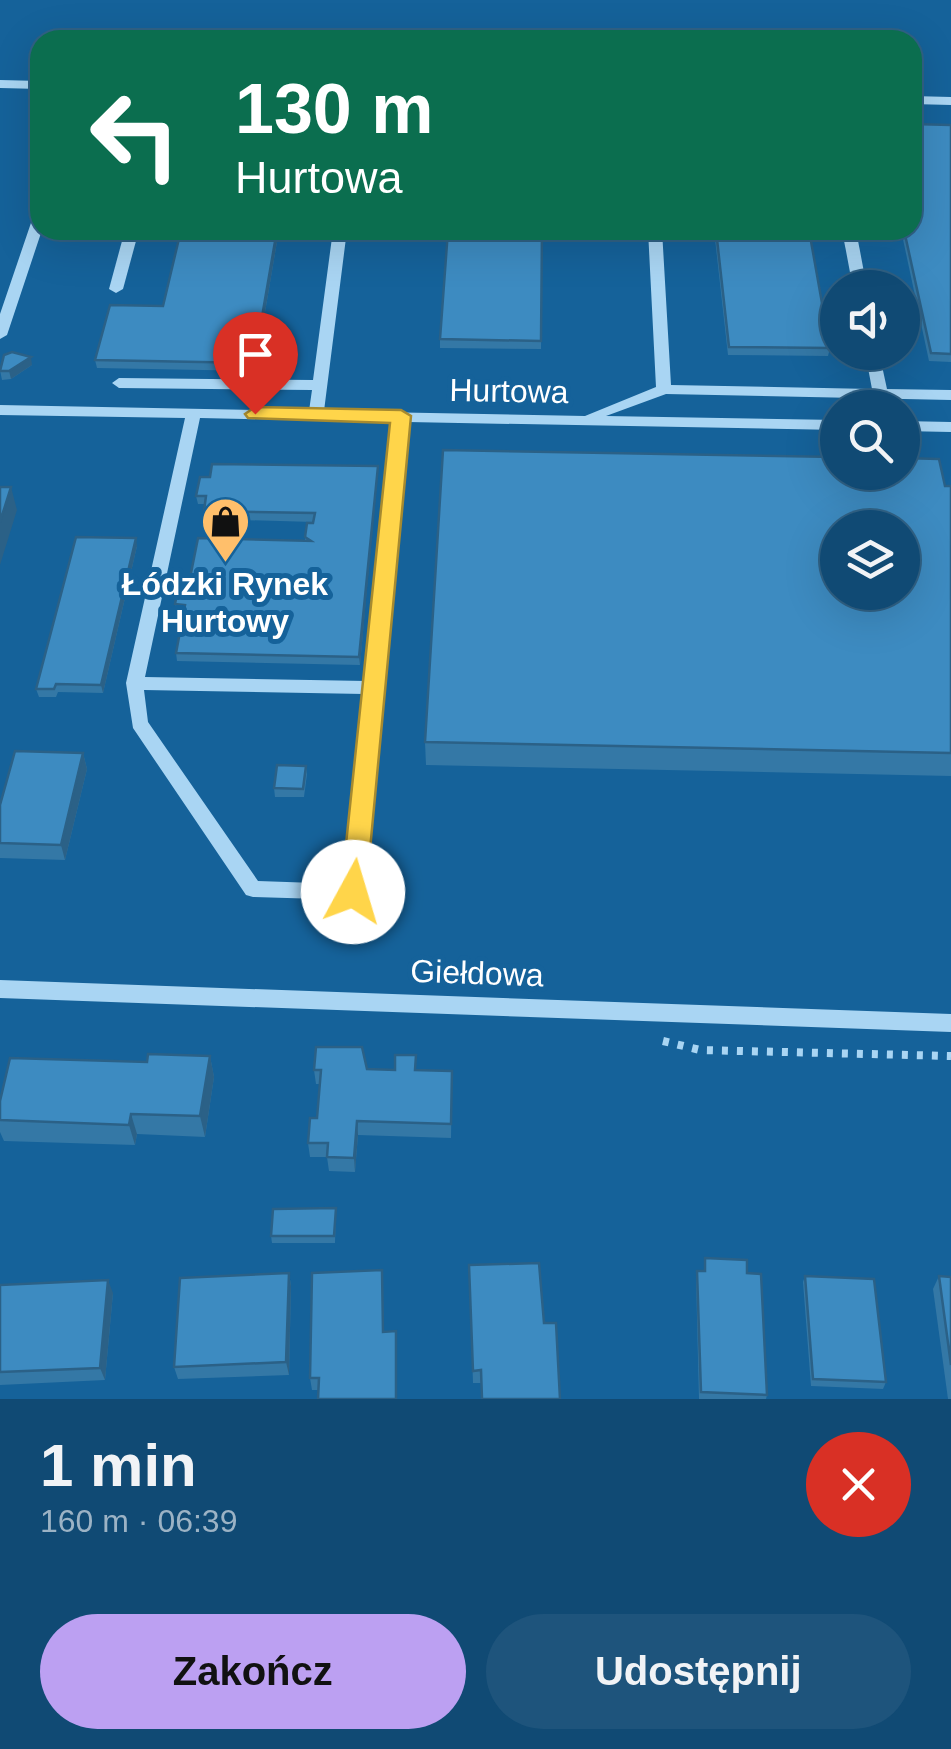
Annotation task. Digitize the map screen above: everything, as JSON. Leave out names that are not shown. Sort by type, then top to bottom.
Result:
[{"type":"street","points":[[0,84],[30,85]]},
{"type":"street","points":[[922,100],[951,100]]},
{"type":"street","points":[[0,335],[32,240]]},
{"type":"street","points":[[116,289],[129,240]]},
{"type":"street","points":[[316,415],[339,240]]},
{"type":"street","points":[[656,240],[664,390]]},
{"type":"street","points":[[851,240],[857,270]]},
{"type":"street","points":[[119,383],[320,385]]},
{"type":"street","points":[[574,420],[664,390],[820,392]]},
{"type":"street","points":[[920,394],[951,394]]},
{"type":"street","name":"Hurtowa","points":[[0,410],[820,425]]},
{"type":"street","points":[[194,412],[135,683],[139,723],[253,889],[353,892],[401,416]]},
{"type":"street","points":[[920,426],[951,427]]},
{"type":"street","points":[[135,683],[374,688]]},
{"type":"street","name":"Giełdowa","points":[[0,989],[951,1023]]},
{"type":"building","points":[[922,124],[951,125],[951,354],[931,353],[920,303],[920,270],[913,270],[906,240],[922,240]]},
{"type":"building","points":[[179,240],[275,240],[254,363],[95,360],[110,305],[163,306]]},
{"type":"building","points":[[447,240],[542,240],[541,341],[440,339]]},
{"type":"building","points":[[717,240],[811,240],[820,292],[820,348],[729,347]]},
{"type":"building","points":[[12,352],[31,357],[9,371],[0,371],[4,355]]},
{"type":"building","points":[[443,450],[820,457],[820,490],[920,490],[920,458],[939,459],[945,486],[951,486],[951,753],[425,742]]},
{"type":"building","points":[[212,464],[378,466],[359,657],[176,653],[185,605],[175,604],[179,583],[189,583],[198,538],[311,541],[305,537],[307,523],[313,523],[315,513],[204,511],[206,496],[196,496],[200,477],[210,477]]},
{"type":"building","points":[[0,487],[11,487],[0,522]]},
{"type":"building","points":[[76,537],[136,538],[101,685],[56,684],[54,689],[36,689]]},
{"type":"building","points":[[15,751],[83,753],[61,845],[0,843],[0,805]]},
{"type":"building","points":[[277,765],[306,766],[303,789],[274,788]]},
{"type":"building","points":[[316,1047],[362,1047],[367,1069],[395,1070],[395,1055],[416,1055],[415,1070],[452,1071],[451,1124],[357,1121],[354,1158],[327,1157],[328,1143],[308,1143],[310,1118],[317,1118],[321,1070],[314,1070]]},
{"type":"building","points":[[148,1054],[210,1056],[200,1116],[131,1114],[129,1125],[0,1120],[0,1101],[10,1058],[147,1062]]},
{"type":"building","points":[[336,1208],[334,1236],[271,1236],[273,1209]]},
{"type":"building","points":[[705,1258],[747,1260],[747,1273],[761,1274],[767,1395],[701,1392],[697,1271],[705,1271]]},
{"type":"building","points":[[539,1263],[544,1323],[556,1323],[560,1399],[482,1399],[481,1370],[473,1371],[469,1265]]},
{"type":"building","points":[[382,1270],[383,1332],[396,1331],[396,1399],[318,1399],[319,1378],[310,1378],[312,1273]]},
{"type":"building","points":[[289,1273],[286,1362],[174,1367],[180,1278]]},
{"type":"building","points":[[805,1276],[874,1279],[886,1382],[813,1379]]},
{"type":"building","points":[[939,1276],[951,1277],[951,1365]]},
{"type":"building","points":[[108,1280],[100,1368],[0,1372],[0,1285]]},
{"type":"place","name":"Łódzki Rynek Hurtowy","points":[[225,564]]},
{"type":"route","points":[[255,414],[401,416],[353,892]]}]
